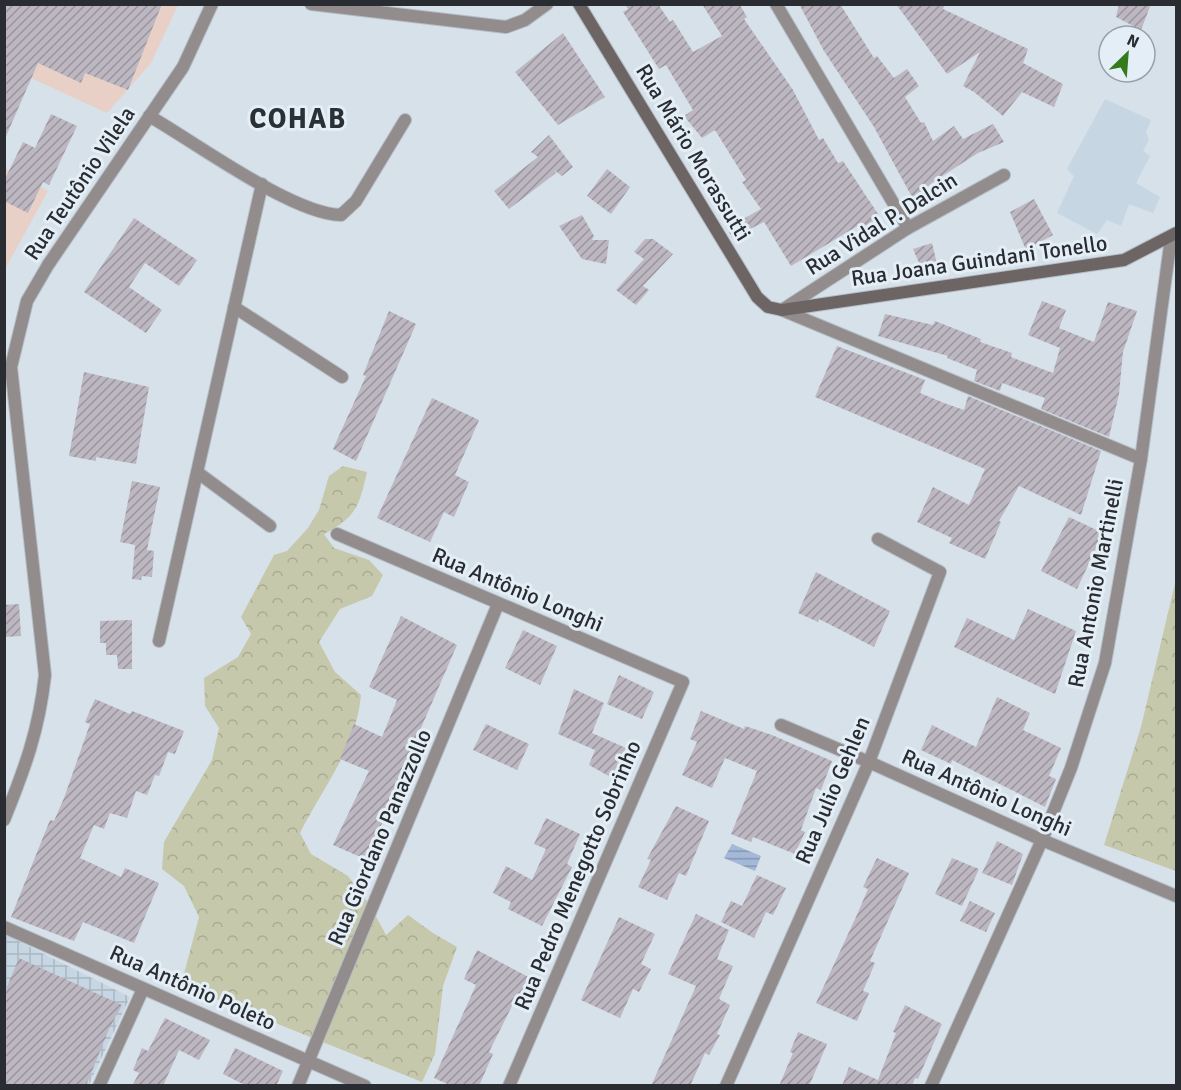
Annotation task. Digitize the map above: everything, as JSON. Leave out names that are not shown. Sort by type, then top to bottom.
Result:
[{"type":"main road","name":"Rua Mário Morassutti","points":[[579,4],[757,297],[768,307],[782,310]]},
{"type":"main road","name":"Rua Joana Guindani Tonello","points":[[782,310],[1124,260],[1174,236]]},
{"type":"street","name":"Rua Teutônio Vilela","points":[[4,820],[31,754],[41,711],[45,675],[8,368],[27,301],[48,265],[183,67],[213,4]]},
{"type":"street","points":[[311,4],[506,27],[525,20],[547,4]]},
{"type":"street","points":[[776,4],[908,228]]},
{"type":"street","points":[[149,116],[305,207],[325,214],[341,215],[356,201],[405,120]]},
{"type":"street","name":"Rua Vidal P. Dalcin","points":[[782,310],[908,228],[1004,175]]},
{"type":"street","points":[[159,641],[262,184]]},
{"type":"street","name":"Rua Antonio Martinelli","points":[[931,1086],[1042,840],[1071,768],[1105,663],[1141,459],[1174,236]]},
{"type":"street","points":[[234,307],[342,377]]},
{"type":"street","points":[[782,310],[1141,459]]},
{"type":"street","points":[[197,472],[270,526]]},
{"type":"street","name":"Rua Antônio Longhi","points":[[337,534],[683,682]]},
{"type":"street","name":"Rua Julio Gehlen","points":[[726,1086],[869,762],[940,572],[878,539]]},
{"type":"street","name":"Rua Giordano Panazzollo","points":[[298,1086],[498,604]]},
{"type":"street","name":"Rua Pedro Menegotto Sobrinho","points":[[509,1086],[683,682]]},
{"type":"street","name":"Rua Antônio Longhi","points":[[781,725],[1042,840],[1176,896]]},
{"type":"street","name":"Rua Antônio Poleto","points":[[4,927],[365,1086]]},
{"type":"street","points":[[99,1086],[143,989]]},
{"type":"shaded area","points":[[5,5],[178,5],[151,63],[107,113],[5,66]]},
{"type":"shaded area","points":[[1105,99],[1151,120],[1146,132],[1149,140],[1143,151],[1150,156],[1136,183],[1160,197],[1153,213],[1129,204],[1121,226],[1107,220],[1097,234],[1057,213],[1074,176],[1067,169]]},
{"type":"shaded area","points":[[5,168],[48,191],[5,269]]},
{"type":"shaded area","points":[[4,934],[130,997],[89,1085],[5,1085]]},
{"type":"green space","points":[[343,466],[367,472],[361,494],[350,516],[324,534],[334,548],[369,560],[383,575],[372,596],[340,609],[319,642],[335,672],[361,695],[358,714],[346,750],[300,833],[311,854],[348,876],[371,907],[386,935],[408,915],[457,947],[443,986],[435,1054],[422,1082],[181,985],[199,917],[184,886],[162,869],[164,842],[212,760],[219,728],[205,706],[204,678],[238,657],[251,634],[241,617],[274,555],[287,551],[308,528],[319,510],[329,476]]},
{"type":"green space","points":[[1176,579],[1176,871],[1104,845],[1141,727]]},
{"type":"water","points":[[732,844],[761,856],[755,871],[724,858]]},
{"type":"building","points":[[8,4],[162,4],[128,90],[85,73],[81,83],[38,63],[4,141],[4,11]]},
{"type":"building","points":[[625,4],[658,4],[670,22],[673,20],[693,52],[722,36],[702,4],[740,5],[747,17],[744,19],[793,90],[819,140],[823,138],[838,163],[843,161],[880,217],[863,228],[861,224],[791,266],[764,222],[732,238],[727,228],[761,209],[742,182],[746,180],[715,130],[702,138],[684,116],[693,110],[666,65],[659,69],[623,12],[628,9]]},
{"type":"building","points":[[799,4],[840,4],[874,58],[877,56],[894,78],[907,69],[919,86],[905,97],[921,123],[924,122],[933,141],[954,126],[963,139],[993,124],[1004,142],[978,153],[933,182],[913,199],[874,127],[824,51]]},
{"type":"building","points":[[896,4],[945,4],[943,9],[1028,49],[1023,63],[1063,84],[1054,107],[1022,92],[1003,116],[963,86],[980,52],[947,74]]},
{"type":"building","points":[[1119,4],[1151,4],[1143,24],[1129,24],[1116,17]]},
{"type":"building","points":[[563,33],[605,97],[558,125],[515,72]]},
{"type":"building","points":[[51,114],[77,126],[49,185],[43,182],[28,213],[4,201],[4,181],[23,142],[35,148]]},
{"type":"building","points":[[549,135],[573,167],[562,176],[554,170],[556,173],[509,209],[494,191],[538,157],[531,152]]},
{"type":"building","points":[[607,169],[630,187],[611,214],[587,196]]},
{"type":"building","points":[[1034,199],[1053,235],[1026,250],[1010,212]]},
{"type":"building","points":[[582,215],[594,236],[592,240],[609,240],[606,264],[582,259],[559,226]]},
{"type":"building","points":[[134,218],[197,260],[179,286],[145,263],[129,287],[162,310],[146,333],[84,292]]},
{"type":"building","points":[[645,239],[653,239],[673,254],[643,286],[649,290],[636,305],[616,290],[644,259],[634,252]]},
{"type":"building","points":[[932,243],[937,264],[920,265],[913,249]]},
{"type":"building","points":[[1042,301],[1066,310],[1059,328],[1094,342],[1108,302],[1137,311],[1123,352],[1119,394],[1109,437],[1041,409],[1045,398],[1002,383],[1000,391],[974,381],[977,370],[947,358],[948,356],[878,336],[885,314],[933,325],[935,321],[981,339],[980,342],[1012,353],[1011,357],[1053,373],[1060,348],[1028,335]]},
{"type":"building","points":[[389,311],[416,324],[356,461],[333,449],[366,376],[363,375]]},
{"type":"building","points":[[837,346],[925,380],[920,393],[944,403],[964,410],[968,396],[1101,451],[1081,515],[1019,486],[999,521],[1001,522],[985,559],[949,543],[952,538],[917,522],[933,487],[969,505],[985,469],[815,397]]},
{"type":"building","points":[[84,372],[149,387],[136,464],[96,457],[96,461],[69,456]]},
{"type":"building","points":[[432,398],[479,420],[455,475],[469,482],[454,517],[444,512],[430,542],[377,518]]},
{"type":"building","points":[[132,481],[160,487],[147,550],[154,551],[152,577],[142,576],[141,580],[132,579],[135,545],[120,542]]},
{"type":"building","points":[[1069,517],[1103,533],[1077,589],[1041,571]]},
{"type":"building","points":[[816,572],[890,611],[874,647],[819,619],[818,622],[798,613]]},
{"type":"building","points":[[19,604],[21,636],[4,637],[4,605]]},
{"type":"building","points":[[1028,609],[1076,631],[1055,694],[954,647],[967,618],[1014,640]]},
{"type":"building","points":[[401,616],[457,645],[395,788],[398,790],[365,859],[333,845],[369,771],[340,759],[354,724],[382,737],[397,700],[369,687]]},
{"type":"building","points":[[132,620],[132,669],[118,669],[117,655],[106,655],[106,643],[100,643],[100,621]]},
{"type":"building","points":[[523,630],[557,646],[540,685],[505,668]]},
{"type":"building","points":[[619,675],[654,692],[642,719],[607,704]]},
{"type":"building","points":[[574,689],[604,703],[592,733],[626,748],[614,779],[589,765],[595,750],[558,734]]},
{"type":"building","points":[[997,697],[1030,713],[1023,730],[1061,748],[1049,776],[1056,779],[1045,807],[952,760],[951,764],[921,750],[932,725],[976,747]]},
{"type":"building","points":[[95,699],[130,714],[132,711],[184,731],[175,754],[168,752],[159,776],[155,775],[147,795],[136,791],[127,818],[110,813],[104,829],[94,825],[80,858],[121,877],[125,868],[159,883],[134,943],[83,922],[74,941],[11,917],[50,820],[54,821],[64,798],[90,724],[85,722]]},
{"type":"building","points":[[701,711],[744,729],[745,726],[772,735],[832,761],[821,790],[816,788],[801,830],[805,832],[795,854],[753,837],[751,842],[731,834],[757,771],[725,758],[712,788],[682,775],[697,742],[690,739]]},
{"type":"building","points":[[486,724],[529,744],[517,770],[473,750]]},
{"type":"building","points":[[676,806],[709,821],[686,876],[679,873],[667,900],[638,887],[651,860],[647,859]]},
{"type":"building","points":[[546,818],[580,834],[567,864],[572,867],[542,926],[508,909],[511,902],[493,893],[506,866],[532,880],[546,849],[534,844]]},
{"type":"building","points":[[997,841],[1023,854],[1012,885],[982,873]]},
{"type":"building","points":[[877,858],[909,873],[870,961],[875,963],[863,991],[869,993],[857,1021],[816,1003],[868,889],[863,887]]},
{"type":"building","points":[[952,858],[979,869],[962,906],[935,894]]},
{"type":"building","points":[[757,875],[786,888],[773,915],[766,912],[754,938],[721,922],[731,901],[742,906]]},
{"type":"building","points":[[970,901],[995,913],[986,932],[960,921]]},
{"type":"building","points":[[696,914],[729,930],[717,959],[733,966],[719,999],[730,1005],[717,1034],[720,1035],[709,1055],[705,1053],[690,1086],[651,1086],[696,986],[668,974]]},
{"type":"building","points":[[619,917],[655,934],[641,964],[651,969],[639,992],[633,989],[620,1018],[581,1000]]},
{"type":"building","points":[[477,950],[536,981],[525,1007],[514,1002],[489,1052],[493,1054],[479,1086],[452,1086],[434,1078],[476,985],[464,979]]},
{"type":"building","points":[[19,958],[122,1005],[109,1029],[86,1086],[4,1086],[4,994]]},
{"type":"building","points":[[905,1005],[942,1024],[918,1079],[915,1078],[912,1086],[842,1086],[849,1067],[878,1080],[896,1033],[893,1032]]},
{"type":"building","points":[[165,1018],[210,1040],[199,1060],[179,1050],[163,1086],[132,1086],[139,1073],[133,1070],[142,1048],[148,1051]]},
{"type":"building","points":[[798,1032],[827,1044],[809,1086],[779,1086],[793,1053],[790,1052]]},
{"type":"building","points":[[235,1048],[283,1071],[276,1086],[247,1086],[223,1074]]},
{"type":"district","name":"COHAB","points":[[298,118]]}]
